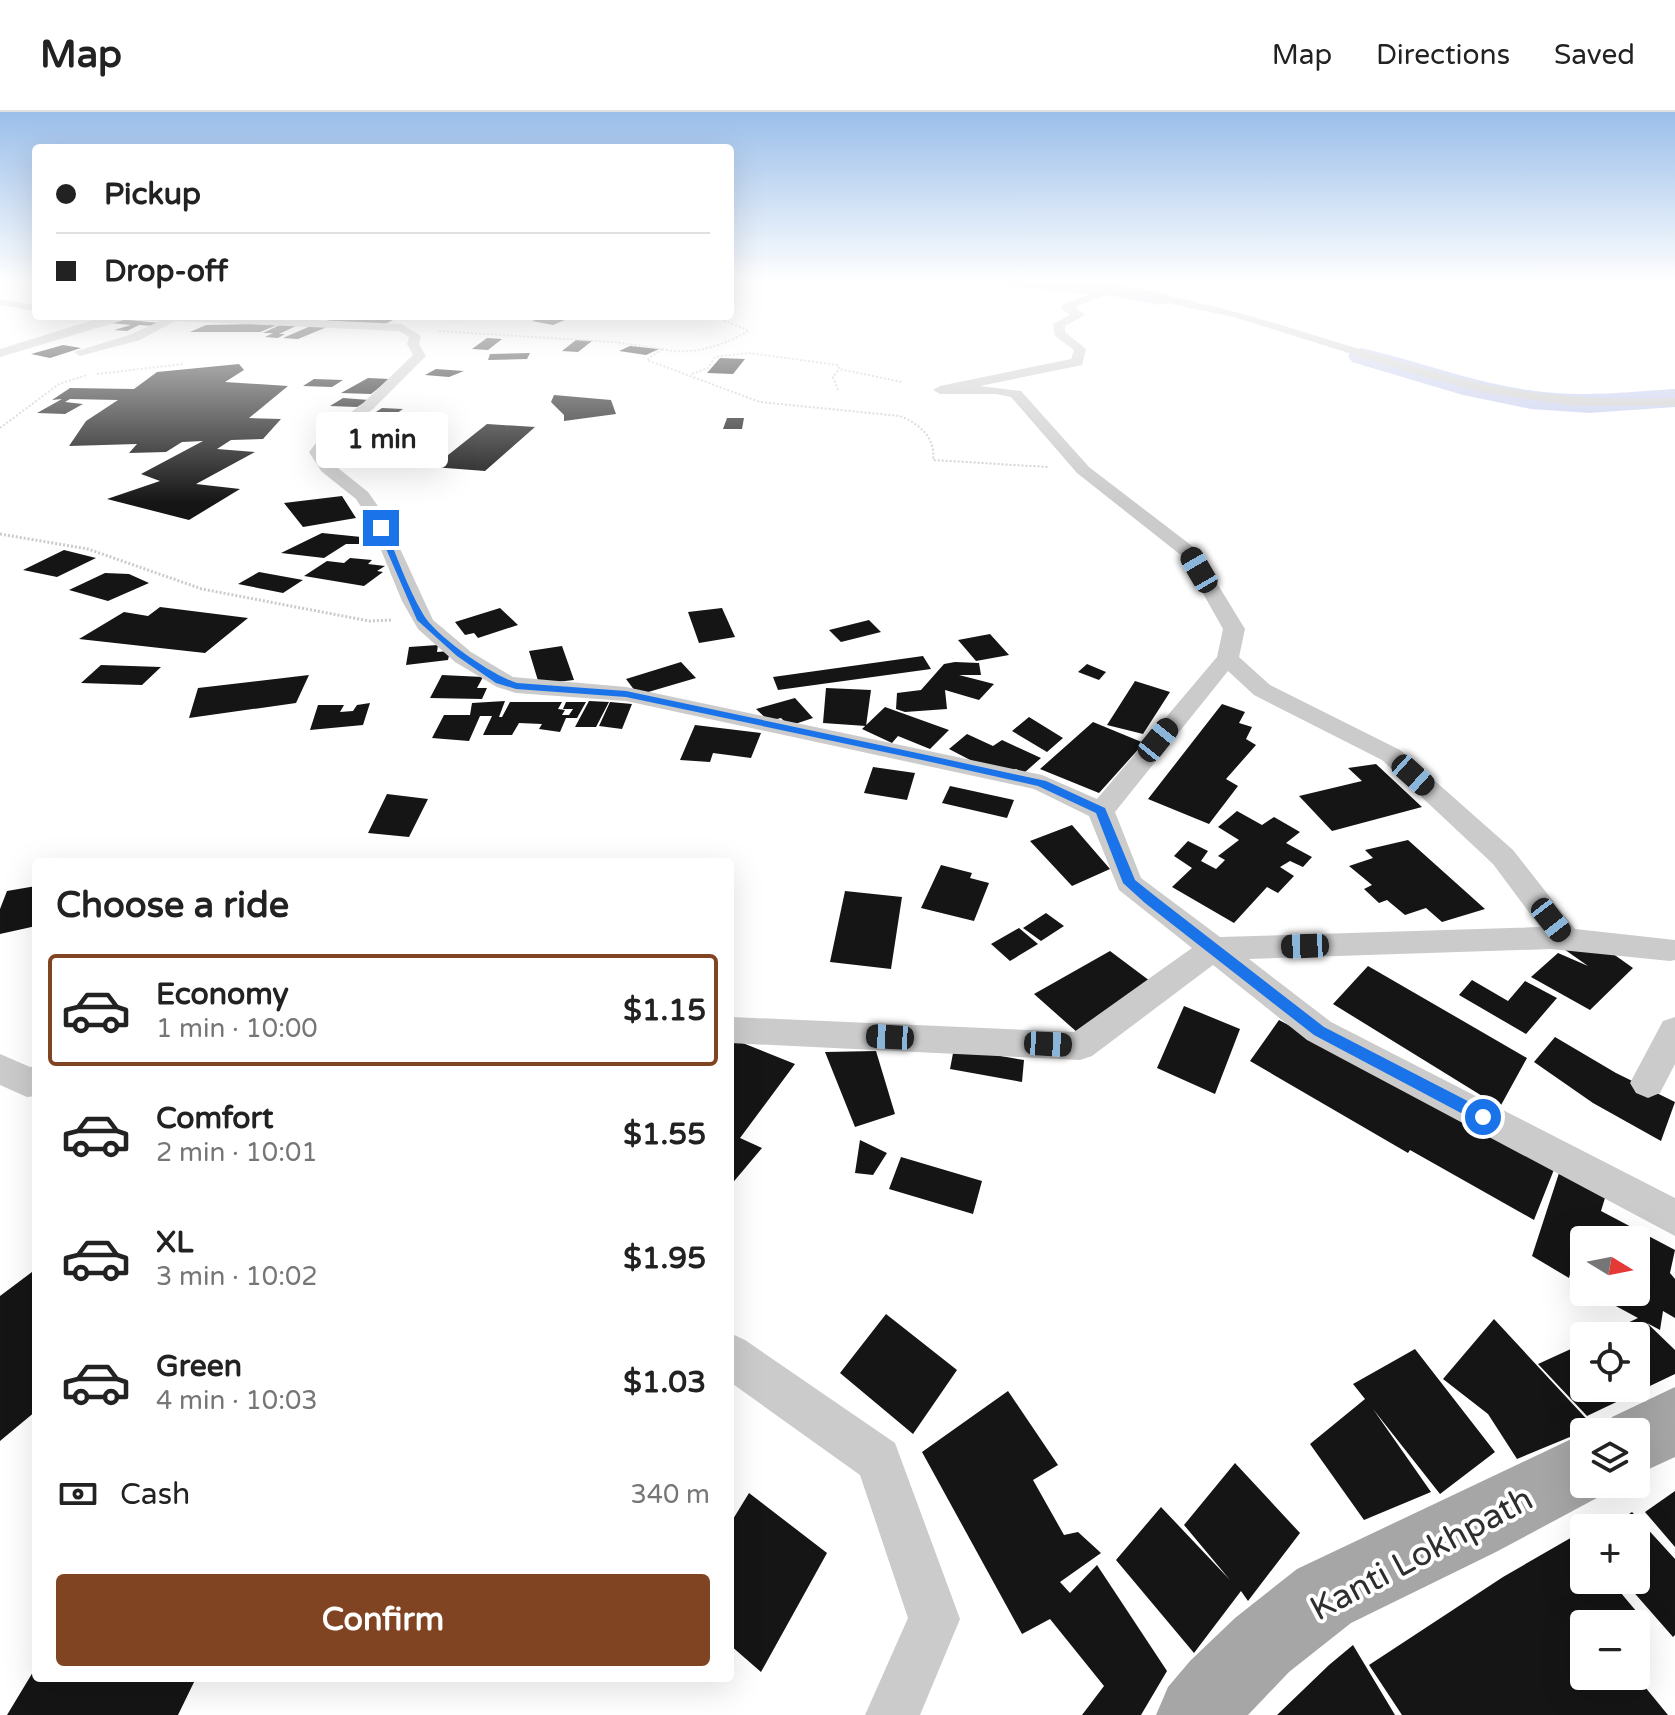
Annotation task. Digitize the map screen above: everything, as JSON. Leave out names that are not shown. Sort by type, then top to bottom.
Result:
[{"type":"main road","points":[[1650,1434],[1675,1421]]},
{"type":"main road","name":"Kanti Lokhpath","points":[[1196,1715],[1262,1645],[1324,1596],[1471,1527],[1570,1475]]},
{"type":"street","points":[[419,354],[420,356],[379,396],[329,436],[317,452],[324,467],[347,482],[368,503],[420,618],[460,654],[499,681],[516,686],[626,694],[1042,783],[1101,811],[1129,883],[1319,1031],[1675,1218]]},
{"type":"street","points":[[1079,354],[1077,362],[1071,366],[940,390],[996,390],[1016,394],[1083,470],[1189,553],[1234,629],[1228,659],[1216,669],[1101,811]]},
{"type":"street","points":[[1367,354],[1515,395],[1624,405],[1675,402]]},
{"type":"street","points":[[1228,659],[1262,690],[1391,755],[1503,857],[1567,941]]},
{"type":"street","points":[[734,1030],[1080,1046],[1213,949],[1551,938],[1673,952]]},
{"type":"street","points":[[1648,1083],[1675,1030]]},
{"type":"street","points":[[0,1068],[27,1082],[32,1081]]},
{"type":"street","points":[[734,1358],[878,1460],[934,1619],[892,1715]]},
{"type":"path","points":[[655,354],[647,360],[760,402],[900,416],[914,422],[927,434],[934,451],[933,460],[1083,470]]},
{"type":"path","points":[[691,374],[708,368],[715,357],[742,354]]},
{"type":"path","points":[[755,354],[838,365],[839,369],[902,382]]},
{"type":"path","points":[[0,428],[59,384],[88,374],[183,364]]},
{"type":"path","points":[[838,390],[833,377],[839,369]]},
{"type":"path","points":[[0,534],[88,549],[202,589],[369,621],[420,618]]},
{"type":"building","points":[[32,354],[63,354],[50,358]]},
{"type":"building","points":[[490,354],[530,354],[527,359],[488,360]]},
{"type":"building","points":[[720,358],[745,359],[733,374],[707,373]]},
{"type":"building","points":[[239,364],[244,370],[225,382],[288,386],[249,418],[281,419],[263,439],[231,440],[217,449],[255,452],[196,484],[240,489],[189,520],[107,499],[160,481],[141,474],[203,441],[182,442],[166,452],[129,453],[137,444],[69,446],[86,421],[118,400],[70,399],[65,402],[83,404],[65,414],[37,413],[62,399],[52,400],[70,388],[134,389],[157,372]]},
{"type":"building","points":[[436,369],[464,371],[449,377],[425,375]]},
{"type":"building","points":[[368,378],[390,379],[371,394],[341,393]]},
{"type":"building","points":[[314,379],[343,380],[332,387],[303,386]]},
{"type":"building","points":[[554,395],[611,400],[616,414],[564,421],[564,415],[551,402]]},
{"type":"building","points":[[343,398],[369,400],[357,407],[330,406]]},
{"type":"building","points":[[382,408],[403,409],[361,438],[338,437]]},
{"type":"building","points":[[727,418],[744,418],[742,429],[723,429]]},
{"type":"building","points":[[487,424],[535,427],[485,471],[433,467]]},
{"type":"building","points":[[422,430],[445,431],[431,443],[407,441]]},
{"type":"building","points":[[343,452],[340,455],[365,457],[362,464],[329,465],[327,453]]},
{"type":"building","points":[[342,496],[356,518],[303,527],[284,503]]},
{"type":"building","points":[[322,533],[371,538],[362,544],[346,544],[324,558],[281,553]]},
{"type":"building","points":[[64,550],[96,558],[57,577],[23,570]]},
{"type":"building","points":[[350,558],[372,560],[368,564],[385,566],[377,571],[383,572],[364,586],[304,576],[327,561],[344,563]]},
{"type":"building","points":[[259,572],[303,580],[283,593],[238,584]]},
{"type":"building","points":[[105,573],[129,574],[149,583],[108,601],[69,590]]},
{"type":"building","points":[[160,607],[248,618],[205,653],[79,639],[124,612],[148,616]]},
{"type":"building","points":[[500,608],[518,625],[478,638],[474,633],[465,635],[455,622]]},
{"type":"building","points":[[722,608],[735,637],[699,643],[688,612]]},
{"type":"building","points":[[869,620],[881,632],[841,642],[829,630]]},
{"type":"building","points":[[990,634],[1009,655],[976,661],[958,640]]},
{"type":"building","points":[[438,645],[437,652],[450,651],[448,660],[406,665],[409,647]]},
{"type":"building","points":[[562,646],[574,680],[539,684],[529,651]]},
{"type":"building","points":[[923,656],[931,669],[778,690],[773,677]]},
{"type":"building","points":[[681,662],[696,678],[638,695],[626,679]]},
{"type":"building","points":[[979,663],[981,675],[959,675],[994,684],[979,700],[945,690],[947,709],[905,712],[896,709],[897,693],[921,690],[944,664]]},
{"type":"building","points":[[1087,664],[1106,672],[1099,680],[1078,672]]},
{"type":"building","points":[[101,665],[161,667],[142,685],[81,683]]},
{"type":"building","points":[[309,675],[296,703],[189,718],[198,688]]},
{"type":"building","points":[[442,675],[483,677],[477,688],[487,688],[482,699],[430,698]]},
{"type":"building","points":[[1135,681],[1170,692],[1143,734],[1107,725]]},
{"type":"building","points":[[826,688],[871,690],[866,726],[823,723]]},
{"type":"building","points":[[795,698],[813,718],[789,726],[781,718],[769,721],[756,709]]},
{"type":"building","points":[[505,701],[499,717],[502,717],[510,702],[562,702],[558,709],[565,710],[562,715],[569,715],[573,709],[563,709],[566,702],[586,702],[577,718],[566,718],[560,732],[539,729],[542,724],[519,723],[512,735],[483,735],[492,716],[480,716],[469,741],[432,738],[444,715],[470,715],[472,703]]},
{"type":"building","points":[[589,701],[609,702],[596,727],[575,727]]},
{"type":"building","points":[[610,702],[632,704],[622,729],[599,726]]},
{"type":"building","points":[[370,703],[363,725],[310,730],[318,705],[344,705],[340,712],[353,711],[357,705]]},
{"type":"building","points":[[1222,704],[1245,712],[1239,723],[1252,727],[1246,739],[1256,745],[1226,779],[1238,786],[1209,824],[1148,799]]},
{"type":"building","points":[[885,707],[949,730],[930,749],[898,736],[892,743],[862,729]]},
{"type":"building","points":[[1029,717],[1063,738],[1047,752],[1012,731]]},
{"type":"building","points":[[1093,722],[1144,743],[1099,793],[1040,769]]},
{"type":"building","points":[[695,725],[761,733],[751,758],[713,753],[710,762],[680,760]]},
{"type":"building","points":[[967,734],[993,746],[1002,740],[1041,758],[1024,773],[1016,769],[1005,772],[974,762],[949,749]]},
{"type":"building","points":[[1376,764],[1422,807],[1332,831],[1299,796],[1362,781],[1348,768]]},
{"type":"building","points":[[873,767],[915,773],[907,800],[864,793]]},
{"type":"building","points":[[950,786],[1014,800],[1007,818],[942,803]]},
{"type":"building","points":[[387,794],[428,799],[409,837],[368,833]]},
{"type":"building","points":[[1237,811],[1262,825],[1274,817],[1300,832],[1286,843],[1312,857],[1303,867],[1290,861],[1280,867],[1294,876],[1278,893],[1267,887],[1234,923],[1172,887],[1192,868],[1174,856],[1188,841],[1208,851],[1201,861],[1216,869],[1225,860],[1218,856],[1239,840],[1218,827]]},
{"type":"building","points":[[1072,825],[1110,869],[1072,886],[1030,841]]},
{"type":"building","points":[[1408,840],[1485,909],[1442,922],[1426,908],[1405,915],[1387,900],[1379,903],[1364,889],[1372,885],[1349,866],[1373,858],[1365,850]]},
{"type":"building","points":[[941,865],[972,873],[970,878],[989,883],[974,921],[921,908]]},
{"type":"building","points":[[32,887],[32,927],[0,934],[0,909],[7,891]]},
{"type":"building","points":[[845,891],[902,897],[891,969],[830,962]]},
{"type":"building","points":[[1046,913],[1064,926],[1041,941],[1023,928]]},
{"type":"building","points":[[1019,928],[1038,944],[1010,961],[991,944]]},
{"type":"building","points":[[1602,946],[1633,968],[1590,1010],[1531,977],[1558,953],[1588,966],[1561,947]]},
{"type":"building","points":[[1110,951],[1154,984],[1078,1033],[1034,994]]},
{"type":"building","points":[[1368,966],[1527,1058],[1500,1107],[1333,1004]]},
{"type":"building","points":[[1472,980],[1508,1001],[1525,981],[1557,998],[1526,1034],[1459,995]]},
{"type":"building","points":[[1184,1006],[1240,1029],[1215,1094],[1157,1068]]},
{"type":"building","points":[[1279,1020],[1555,1167],[1534,1220],[1410,1150],[1408,1153],[1250,1061]]},
{"type":"building","points":[[1555,1037],[1616,1073],[1675,1102],[1661,1141],[1593,1103],[1534,1062]]},
{"type":"building","points":[[734,1040],[795,1064],[740,1138],[762,1148],[734,1181]]},
{"type":"building","points":[[954,1048],[1024,1060],[1022,1082],[950,1069]]},
{"type":"building","points":[[876,1051],[895,1114],[855,1127],[825,1052]]},
{"type":"building","points":[[860,1140],[887,1153],[873,1175],[855,1173]]},
{"type":"building","points":[[901,1157],[982,1181],[973,1214],[889,1189]]},
{"type":"building","points":[[1559,1173],[1605,1198],[1601,1211],[1629,1226],[1570,1226],[1569,1278],[1532,1256]]},
{"type":"building","points":[[1650,1237],[1675,1250],[1670,1273],[1675,1279],[1675,1318],[1663,1311],[1660,1330],[1650,1322],[1630,1322],[1638,1318],[1616,1306],[1650,1306]]},
{"type":"building","points":[[32,1272],[32,1414],[0,1441],[0,1296]]},
{"type":"building","points":[[886,1314],[957,1370],[913,1434],[840,1373]]},
{"type":"building","points":[[1494,1319],[1586,1418],[1570,1418],[1570,1437],[1517,1459],[1488,1414],[1443,1379]]},
{"type":"building","points":[[1650,1326],[1675,1350],[1675,1374],[1650,1386]]},
{"type":"building","points":[[1415,1349],[1495,1452],[1440,1494],[1373,1409],[1431,1492],[1364,1520],[1310,1444],[1365,1399],[1353,1384]]},
{"type":"building","points":[[1570,1349],[1570,1398],[1538,1364]]},
{"type":"building","points":[[1008,1391],[1058,1465],[1033,1480],[1064,1535],[1078,1532],[1101,1553],[1060,1582],[1070,1593],[1097,1565],[1167,1671],[1141,1715],[1082,1715],[1104,1686],[1050,1619],[1022,1634],[922,1452]]},
{"type":"building","points":[[1574,1402],[1616,1402],[1587,1416]]},
{"type":"building","points":[[1235,1463],[1300,1533],[1248,1601],[1241,1591],[1194,1653],[1116,1560],[1161,1507],[1230,1580],[1184,1525]]},
{"type":"building","points":[[1675,1491],[1675,1547],[1650,1514],[1645,1512]]},
{"type":"building","points":[[749,1493],[827,1553],[761,1672],[734,1648],[734,1517]]},
{"type":"building","points":[[1650,1532],[1675,1559],[1673,1637],[1635,1594],[1650,1594]]},
{"type":"building","points":[[1570,1538],[1570,1594],[1622,1594],[1635,1610],[1570,1610],[1570,1690],[1647,1690],[1668,1715],[1402,1715],[1369,1665],[1503,1577]]},
{"type":"building","points":[[1353,1645],[1395,1715],[1277,1715],[1329,1665]]},
{"type":"building","points":[[32,1674],[32,1682],[194,1682],[178,1715],[7,1715]]},
{"type":"waterway","points":[[1362,356],[1474,389],[1531,400],[1589,404],[1675,398]]},
{"type":"route","points":[[381,528],[420,618],[460,654],[499,681],[516,686],[626,694],[922,757],[1042,783],[1101,811],[1129,883],[1150,900],[1319,1031],[1483,1117]]}]
